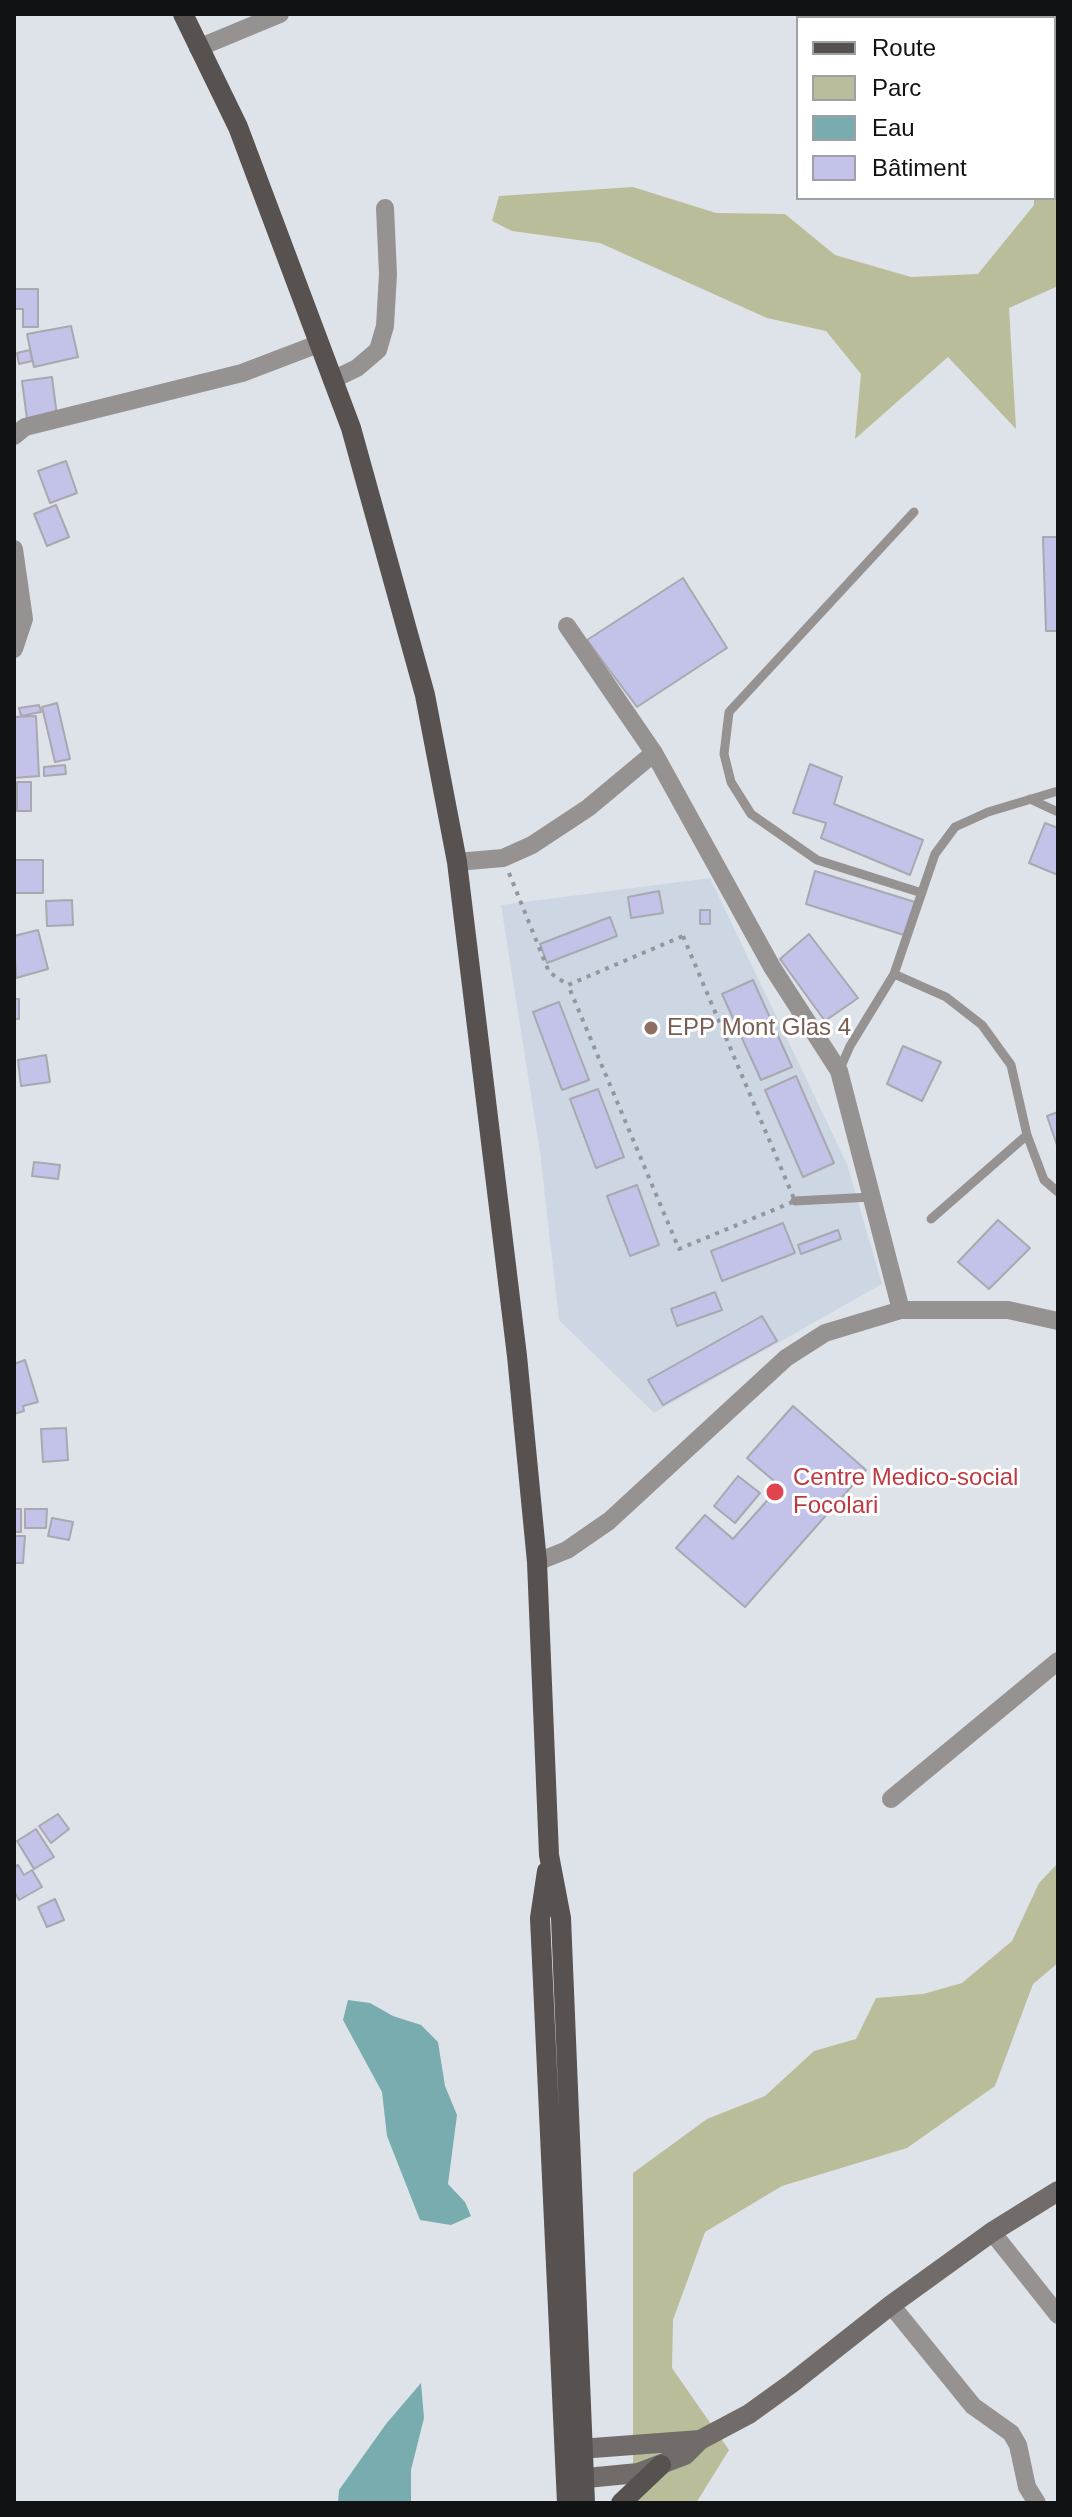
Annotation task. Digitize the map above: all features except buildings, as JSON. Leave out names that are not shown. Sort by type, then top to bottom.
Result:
[{"type":"main road","points":[[183,14],[238,127],[351,428],[421,680],[457,862],[514,1325],[537,1562],[549,1855],[561,1918],[575,2480],[567,2503]]},
{"type":"main road","points":[[621,2503],[661,2465]]},
{"type":"main road","points":[[575,2480],[585,2503]]},
{"type":"street","points":[[198,48],[280,14]]},
{"type":"street","points":[[332,380],[357,368],[378,350],[385,326],[387,287],[385,208]]},
{"type":"street","points":[[14,436],[25,427],[242,373],[318,344]]},
{"type":"street","points":[[14,549],[24,619],[14,649]]},
{"type":"street","points":[[567,626],[654,753],[772,967],[839,1071],[901,1310]]},
{"type":"street","points":[[457,862],[503,858],[532,845],[588,808],[654,753]]},
{"type":"street","points":[[537,1562],[567,1550],[609,1521],[786,1358],[825,1333],[901,1310],[1008,1310],[1058,1321]]},
{"type":"street","points":[[891,1799],[1058,1661]]},
{"type":"street","points":[[575,2480],[638,2473],[685,2455],[700,2440],[749,2414],[992,2232],[1058,2191]]},
{"type":"street","points":[[992,2232],[1058,2315]]},
{"type":"street","points":[[891,2305],[973,2406],[1011,2433],[1018,2445],[1027,2487],[1037,2503]]},
{"type":"street","points":[[574,2450],[678,2439],[700,2440]]},
{"type":"lane","points":[[914,512],[729,712],[724,754],[731,782],[751,814],[762,822],[817,860],[922,893]]},
{"type":"lane","points":[[839,1071],[850,1046],[894,974],[935,854],[955,827],[1058,791]]},
{"type":"lane","points":[[1030,799],[1058,812]]},
{"type":"lane","points":[[894,974],[946,997],[982,1025],[1011,1065],[1027,1135],[1044,1180],[1058,1192]]},
{"type":"lane","points":[[931,1219],[1027,1135]]},
{"type":"lane","points":[[795,1201],[872,1197]]},
{"type":"path","points":[[503,858],[549,972],[568,985],[679,1249],[795,1201],[683,936],[568,985]]},
{"type":"shaded area","name":"EPP Mont Glas 4","points":[[710,878],[847,1164],[882,1284],[654,1413],[559,1320],[540,1152],[501,905]]},
{"type":"green space","points":[[1058,14],[1058,286],[1009,308],[1016,429],[948,357],[855,439],[861,374],[826,331],[767,318],[600,243],[512,231],[492,221],[499,196],[633,187],[716,213],[785,214],[835,255],[911,277],[978,274],[1034,205],[1034,200],[1056,200],[1056,16],[1053,16]]},
{"type":"green space","points":[[1058,1863],[1058,1963],[1033,1984],[995,2086],[907,2148],[782,2186],[705,2232],[673,2320],[672,2368],[729,2450],[696,2503],[633,2503],[633,2173],[707,2119],[765,2096],[814,2051],[856,2039],[876,1998],[923,1994],[962,1983],[1012,1941],[1039,1883]]},
{"type":"water","points":[[348,2000],[370,2003],[393,2016],[421,2025],[438,2042],[445,2086],[457,2115],[448,2184],[465,2202],[471,2216],[451,2225],[420,2220],[387,2136],[382,2092],[343,2020]]},
{"type":"water","points":[[421,2383],[424,2418],[411,2470],[411,2503],[338,2503],[339,2490],[386,2424]]},
{"type":"place","name":"EPP Mont Glas 4","points":[[651,1028]]},
{"type":"place","name":"Centre Medico-social Focolari","points":[[775,1492]]}]
